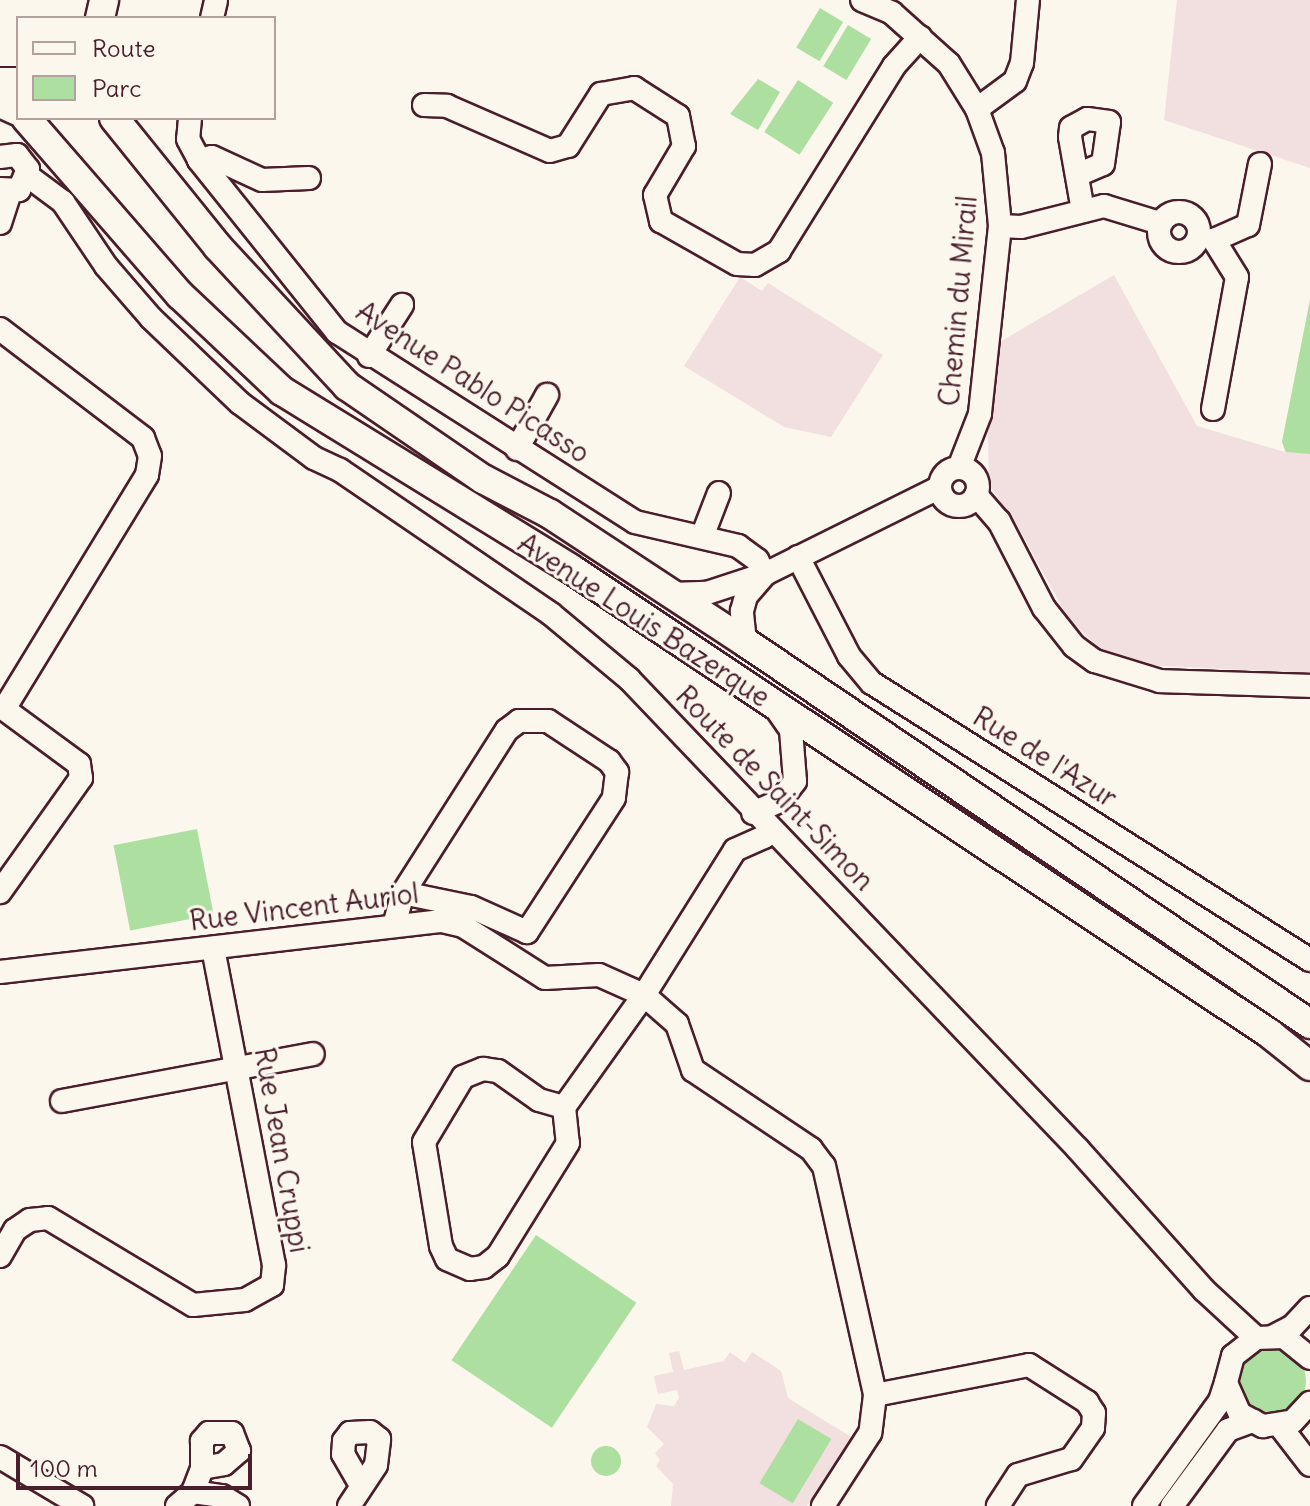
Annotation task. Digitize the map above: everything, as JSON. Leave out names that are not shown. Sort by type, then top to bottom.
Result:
[{"type":"main road","name":"Avenue Louis Bazerque","points":[[28,120],[180,295],[282,391],[571,569],[1270,1034],[1310,1066]]},
{"type":"main road","name":"Avenue Louis Bazerque","points":[[116,120],[218,247],[347,386],[483,479],[550,514],[745,642],[1310,1024]]},
{"type":"street","name":"Chemin du Mirail","points":[[862,0],[892,13],[949,64],[977,109],[993,153],[1000,226],[980,414],[959,468]]},
{"type":"street","points":[[977,109],[1015,81],[1022,63],[1028,0]]},
{"type":"street","points":[[424,105],[447,106],[550,151],[568,146],[601,94],[634,88],[678,116],[684,146],[655,195],[661,221],[737,264],[755,265],[779,251],[894,66],[920,37]]},
{"type":"street","name":"Avenue Pablo Picasso","points":[[190,120],[188,139],[199,160],[337,332],[369,356],[635,522],[738,546],[757,560],[765,574]]},
{"type":"street","name":"Route de Saint-Simon","points":[[0,157],[22,159],[28,176],[63,202],[106,266],[151,318],[240,403],[314,458],[340,470],[448,542],[592,646],[1078,1149],[1204,1290],[1265,1337],[1294,1342],[1310,1358]]},
{"type":"street","points":[[199,160],[212,157],[262,180],[309,178]]},
{"type":"street","points":[[1000,226],[1021,227],[1104,206],[1160,223],[1158,234],[1169,250],[1186,251],[1206,239],[1248,225],[1260,164]]},
{"type":"street","points":[[1077,175],[1083,211]]},
{"type":"street","points":[[0,223],[5,191],[23,187],[28,176]]},
{"type":"street","points":[[231,201],[262,180]]},
{"type":"street","points":[[1206,239],[1237,277],[1213,409]]},
{"type":"street","points":[[369,356],[402,305]]},
{"type":"street","points":[[0,329],[143,438],[150,456],[147,475],[2,707],[79,764],[81,778],[0,892]]},
{"type":"street","points":[[517,449],[547,395]]},
{"type":"street","points":[[672,594],[707,593],[765,574],[940,487],[946,473],[959,468],[975,477],[976,495],[999,521],[1044,608],[1074,646],[1095,661],[1160,681],[1310,686]]},
{"type":"street","points":[[940,487],[944,498],[954,505],[967,504],[976,495]]},
{"type":"street","points":[[702,537],[719,493]]},
{"type":"street","name":"Rue de l'Azur","points":[[798,557],[849,656],[872,683],[1310,960]]},
{"type":"street","points":[[745,642],[742,611],[746,596],[765,574]]},
{"type":"street","points":[[753,813],[780,801],[795,781],[798,767],[791,730],[772,704]]},
{"type":"street","points":[[394,926],[403,893],[507,730],[532,718],[548,721],[609,761],[617,772],[614,798],[527,932],[471,907],[403,893]]},
{"type":"street","points":[[564,1107],[539,1100],[498,1071],[483,1069],[463,1077],[429,1129],[424,1156],[441,1246],[457,1267],[484,1267],[507,1244],[563,1159],[568,1143],[564,1107],[644,995],[735,850],[764,837],[770,829]]},
{"type":"street","name":"Rue Vincent Auriol","points":[[0,972],[442,921],[463,926],[545,978],[560,981],[599,975],[644,995],[675,1021],[693,1070],[811,1149],[824,1166],[875,1395]]},
{"type":"street","name":"Rue Jean Cruppi","points":[[0,1256],[15,1230],[30,1220],[48,1218],[193,1305],[245,1300],[272,1285],[274,1265],[242,1067],[213,948]]},
{"type":"street","points":[[62,1101],[313,1054]]},
{"type":"street","points":[[1144,1506],[1220,1401],[1233,1356],[1265,1337],[1292,1327],[1310,1308]]},
{"type":"street","points":[[823,1506],[870,1433],[875,1395],[1029,1365],[1087,1402],[1093,1428],[1071,1459],[1018,1475],[998,1506]]},
{"type":"street","points":[[1226,1383],[1232,1405],[1253,1421],[1280,1426],[1303,1414],[1310,1403]]},
{"type":"street","points":[[1172,1506],[1228,1430],[1253,1421]]},
{"type":"street","points":[[1280,1426],[1310,1465]]},
{"type":"street","points":[[0,1457],[82,1506]]},
{"type":"street","points":[[185,1499],[202,1468]]},
{"type":"street","points":[[349,1506],[361,1485]]},
{"type":"street","points":[[185,1499],[222,1496],[238,1506]]},
{"type":"shaded area","points":[[1177,0],[1310,0],[1310,168],[1164,120]]},
{"type":"shaded area","points":[[1114,275],[1197,426],[1285,452],[1282,442],[1310,300],[1310,673],[1145,665],[1100,649],[1068,618],[1017,525],[989,485],[988,433],[998,343]]},
{"type":"shaded area","points":[[740,277],[762,291],[768,283],[883,355],[831,437],[784,427],[684,366]]},
{"type":"shaded area","points":[[679,1351],[684,1370],[724,1361],[730,1352],[745,1363],[752,1352],[781,1371],[788,1398],[851,1437],[807,1506],[671,1506],[673,1484],[656,1466],[660,1460],[655,1453],[664,1444],[647,1427],[656,1404],[674,1406],[679,1398],[677,1390],[658,1394],[654,1376],[673,1372],[669,1353]]},
{"type":"green space","points":[[820,8],[843,22],[819,61],[796,47]]},
{"type":"green space","points":[[848,25],[871,39],[846,80],[823,66]]},
{"type":"green space","points":[[758,79],[780,92],[758,130],[730,114]]},
{"type":"green space","points":[[798,80],[833,103],[799,155],[764,132]]},
{"type":"green space","points":[[1310,300],[1310,454],[1286,452],[1282,442]]},
{"type":"green space","points":[[197,829],[214,914],[130,931],[114,845]]},
{"type":"green space","points":[[536,1235],[636,1303],[552,1428],[452,1360]]},
{"type":"green space","points":[[1272,1347],[1296,1357],[1306,1381],[1296,1405],[1272,1415],[1248,1405],[1238,1381],[1248,1357]]},
{"type":"green space","points":[[798,1419],[831,1439],[793,1503],[759,1483]]},
{"type":"green space","points":[[606,1446],[617,1450],[621,1461],[617,1472],[606,1476],[595,1472],[591,1461],[595,1450]]}]
